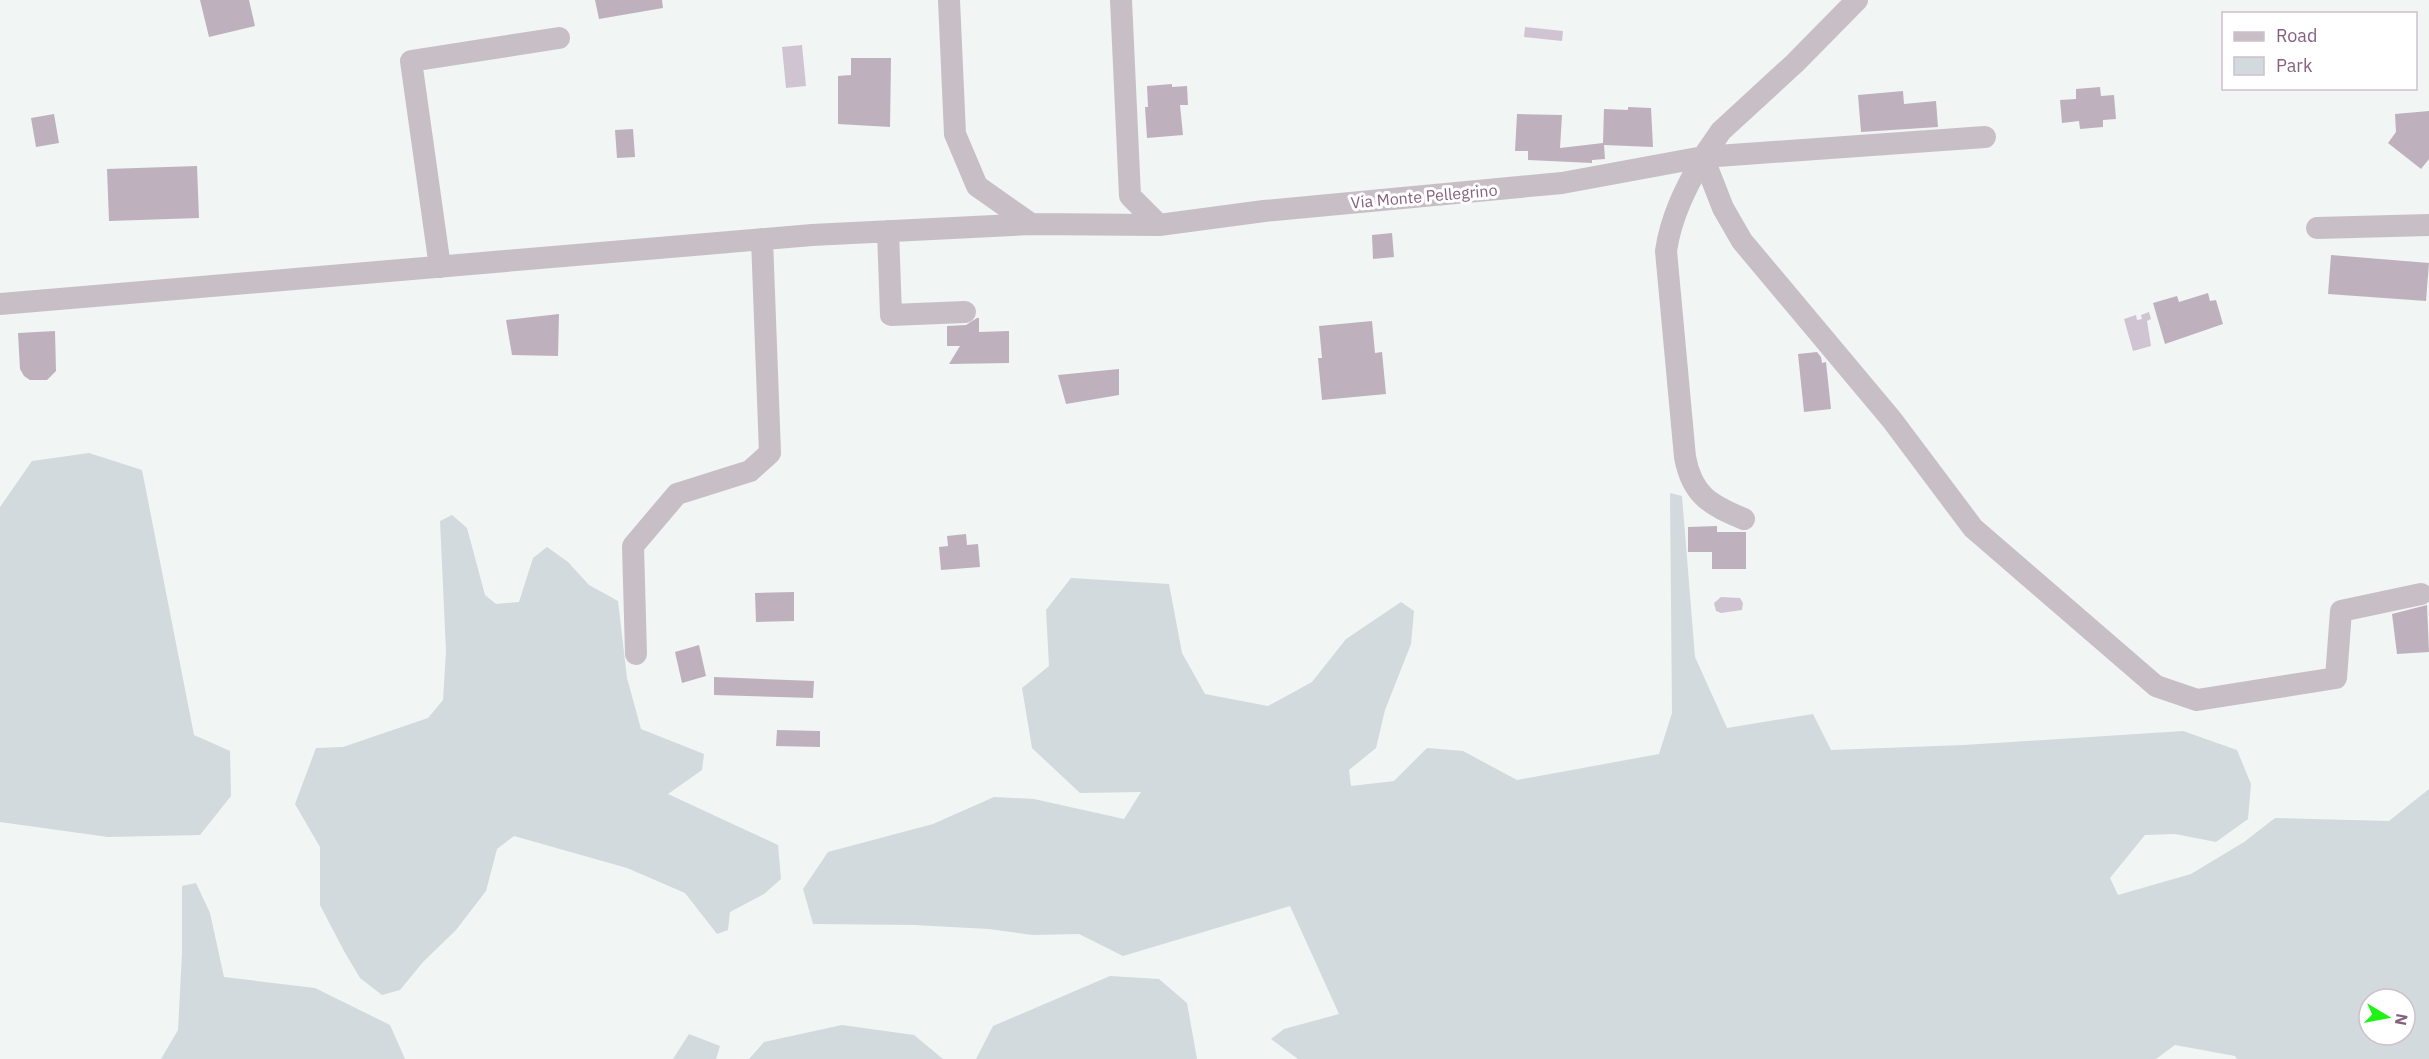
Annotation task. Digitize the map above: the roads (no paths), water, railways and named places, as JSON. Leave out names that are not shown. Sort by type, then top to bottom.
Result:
[{"type":"street","points":[[949,0],[955,134],[977,186],[1031,224]]},
{"type":"street","points":[[1121,0],[1130,196],[1159,225]]},
{"type":"street","points":[[1744,519],[1714,505],[1702,496],[1690,476],[1685,457],[1666,251],[1670,228],[1677,206],[1703,158],[1722,131],[1795,63],[1857,0]]},
{"type":"street","points":[[440,267],[411,62],[559,38]]},
{"type":"street","name":"Via Monte Pellegrino","points":[[0,304],[762,239],[1031,224],[1159,225],[1264,210],[1562,183],[1703,158],[1985,137]]},
{"type":"street","points":[[1703,158],[1723,208],[1742,241],[1892,420],[1973,528],[2156,686],[2197,700],[2336,678],[2341,611],[2421,594]]},
{"type":"street","points":[[2317,228],[2429,225]]},
{"type":"street","points":[[888,231],[891,315],[965,312]]},
{"type":"street","points":[[636,654],[633,546],[677,494],[750,471],[770,453],[762,239]]}]
